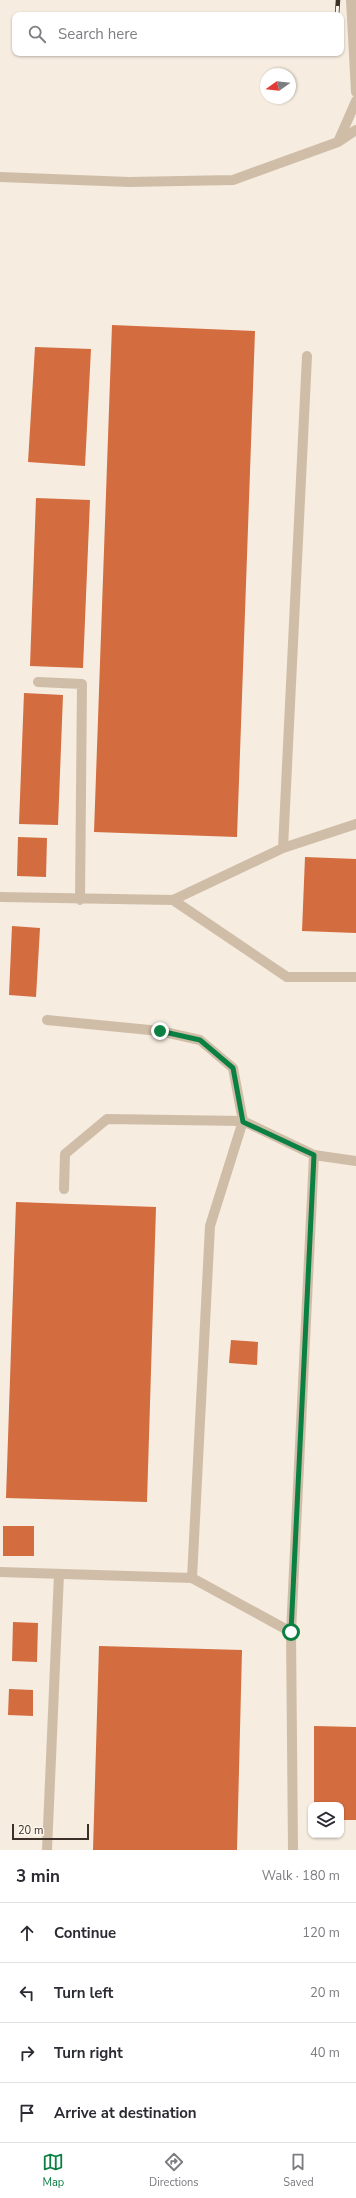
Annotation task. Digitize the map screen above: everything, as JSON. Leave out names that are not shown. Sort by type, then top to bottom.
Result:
[{"type":"lane","points":[[350,0],[356,92]]},
{"type":"lane","points":[[338,142],[356,100]]},
{"type":"lane","points":[[0,177],[129,182],[233,180],[338,142],[356,130]]},
{"type":"lane","points":[[283,848],[307,356]]},
{"type":"lane","points":[[38,682],[82,684],[80,900]]},
{"type":"lane","points":[[0,897],[80,900],[173,900],[283,848],[356,824]]},
{"type":"lane","points":[[173,900],[287,977],[356,978]]},
{"type":"lane","points":[[47,1020],[160,1031],[200,1040],[233,1068],[243,1122],[210,1226],[192,1578]]},
{"type":"lane","points":[[64,1188],[65,1154],[107,1119],[243,1122],[314,1155],[356,1161]]},
{"type":"lane","points":[[293,1850],[291,1632],[314,1155]]},
{"type":"lane","points":[[0,1572],[192,1578],[291,1632]]},
{"type":"lane","points":[[47,1850],[59,1574]]},
{"type":"building","points":[[112,325],[255,331],[237,837],[94,832]]},
{"type":"building","points":[[35,347],[91,349],[85,466],[28,462]]},
{"type":"building","points":[[36,498],[90,500],[83,668],[30,666]]},
{"type":"building","points":[[24,693],[63,695],[58,825],[19,824]]},
{"type":"building","points":[[18,837],[47,838],[46,877],[17,876]]},
{"type":"building","points":[[305,857],[356,859],[356,933],[302,931]]},
{"type":"building","points":[[12,926],[40,928],[36,997],[9,995]]},
{"type":"building","points":[[16,1202],[156,1207],[147,1502],[6,1498]]},
{"type":"building","points":[[231,1340],[258,1342],[257,1365],[229,1363]]},
{"type":"building","points":[[3,1526],[34,1526],[34,1556],[3,1556]]},
{"type":"building","points":[[13,1622],[38,1623],[37,1662],[12,1661]]},
{"type":"building","points":[[99,1646],[242,1650],[237,1850],[93,1850]]},
{"type":"building","points":[[9,1689],[33,1690],[33,1716],[8,1715]]},
{"type":"building","points":[[314,1726],[356,1727],[356,1820],[344,1820],[344,1802],[314,1802]]},
{"type":"railway","points":[[337,12],[338,0]]},
{"type":"route","points":[[160,1031],[200,1040],[233,1068],[243,1122],[314,1155],[291,1632]]}]
